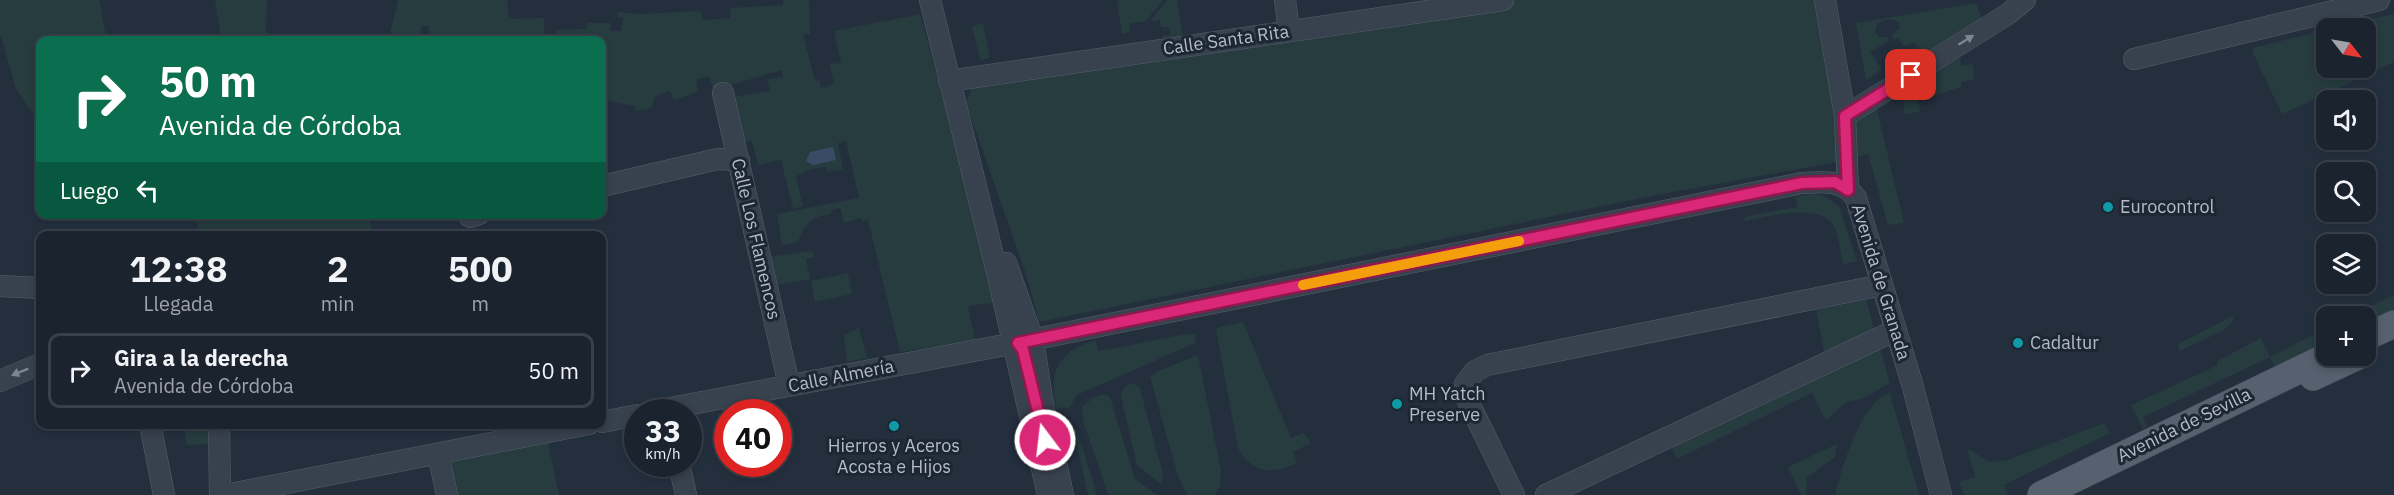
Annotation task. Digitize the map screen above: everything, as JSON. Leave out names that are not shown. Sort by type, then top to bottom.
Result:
[{"type":"main road","points":[[2376,332],[2394,324]]},
{"type":"main road","points":[[2376,347],[2394,338]]},
{"type":"main road","name":"Avenida de Sevilla","points":[[2041,495],[2316,362]]},
{"type":"main road","name":"Avenida de Sevilla","points":[[2072,495],[2337,366]]},
{"type":"street","points":[[930,0],[998,276],[1007,292],[1023,342],[1048,495]]},
{"type":"street","points":[[1285,0],[1289,31]]},
{"type":"street","name":"Calle Santa Rita","points":[[949,81],[1289,31],[1467,2],[1503,0]]},
{"type":"street","name":"Avenida de Granada","points":[[1825,0],[1845,116],[1848,190],[1856,198],[1943,494]]},
{"type":"street","points":[[1845,116],[2008,14],[2025,0]]},
{"type":"street","points":[[2134,59],[2322,7],[2379,0]]},
{"type":"street","name":"Calle Los Flamencos","points":[[723,93],[789,385]]},
{"type":"street","points":[[606,185],[718,159],[738,160]]},
{"type":"street","points":[[973,176],[1023,342],[1042,396],[1063,495]]},
{"type":"street","name":"Calle Almería","points":[[702,403],[1023,342],[1802,183],[1835,182],[1848,190]]},
{"type":"street","points":[[1514,495],[1468,401],[1465,384],[1475,371],[1486,366],[1882,285]]},
{"type":"street","points":[[0,286],[36,288]]},
{"type":"street","points":[[1546,495],[1896,330]]},
{"type":"street","points":[[0,381],[36,366]]},
{"type":"street","points":[[606,421],[624,418]]},
{"type":"street","points":[[151,429],[164,495]]},
{"type":"street","points":[[219,429],[220,495]]},
{"type":"street","points":[[225,495],[563,429]]},
{"type":"street","points":[[438,453],[447,495]]},
{"type":"street","points":[[682,477],[686,495]]},
{"type":"green space","points":[[0,0],[99,0],[106,36],[36,36],[36,118],[16,89],[0,34]]},
{"type":"green space","points":[[215,0],[267,0],[266,33],[284,36],[220,36]]},
{"type":"green space","points":[[398,0],[507,0],[509,19],[544,18],[544,36],[437,36],[429,33],[428,26],[421,26],[421,36],[390,33]]},
{"type":"green space","points":[[783,0],[809,0],[810,34],[803,35],[815,81],[819,80],[821,88],[834,84],[830,64],[841,63],[834,31],[920,14],[998,302],[968,306],[975,340],[900,352],[868,220],[862,221],[861,218],[844,223],[840,208],[832,210],[830,214],[818,217],[809,223],[798,242],[782,245],[777,214],[859,198],[846,141],[838,143],[843,169],[827,172],[826,166],[804,171],[796,176],[803,206],[793,209],[781,160],[758,165],[752,141],[741,142],[731,97],[770,91],[767,79],[783,77],[782,70],[713,90],[709,76],[696,79],[698,92],[673,100],[672,93],[668,91],[655,97],[652,108],[634,111],[635,106],[606,101],[606,36],[556,36],[556,30],[587,29],[587,23],[611,23],[610,30],[621,31],[623,18],[618,17],[618,12],[640,14],[701,11],[703,20],[730,18],[731,8],[783,5]]},
{"type":"green space","points":[[1117,0],[1163,0],[1146,21],[1129,24],[1130,32],[1122,34]]},
{"type":"green space","points":[[1167,0],[1177,0],[1183,39],[1163,42],[1163,36],[1170,35],[1169,27],[1161,27],[1160,20],[1150,21]]},
{"type":"green space","points":[[1503,0],[1824,0],[1848,160],[1646,197],[1039,322],[1027,277],[966,103],[971,91],[968,78]]},
{"type":"green space","points":[[1976,3],[1982,21],[1911,66],[1906,58],[1919,50],[1914,42],[1904,47],[1898,38],[1894,40],[1891,34],[1900,29],[1899,22],[1889,19],[1878,23],[1875,32],[1879,37],[1887,37],[1889,41],[1870,52],[1882,70],[1866,80],[1856,23]]},
{"type":"green space","points":[[2394,14],[2394,62],[2376,70],[2376,18]]},
{"type":"green space","points":[[983,23],[990,58],[980,60],[972,26]]},
{"type":"green space","points":[[2316,32],[2316,78],[2360,78],[2334,90],[2316,90],[2316,98],[2282,114],[2253,53],[2253,48]]},
{"type":"green space","points":[[1960,56],[1961,66],[1973,64],[1974,79],[1962,82],[1961,87],[1932,96],[1930,73]]},
{"type":"green space","points":[[1916,82],[1920,112],[1905,114],[1901,90]]},
{"type":"green space","points":[[1876,106],[1904,223],[1888,225],[1868,154],[1856,158],[1853,129],[1856,118]]},
{"type":"green space","points":[[1822,195],[1839,206],[1857,261],[1843,264],[1836,232],[1832,223],[1824,217],[1814,214],[1790,213],[1745,221],[1744,217],[1797,207],[1796,197]]},
{"type":"green space","points":[[195,219],[369,219],[373,231],[198,231],[198,224]]},
{"type":"green space","points":[[813,251],[814,257],[806,259],[810,279],[772,286],[768,257]]},
{"type":"green space","points":[[848,273],[852,294],[815,302],[811,281]]},
{"type":"green space","points":[[2394,295],[2394,309],[2376,317],[2376,306],[2371,306]]},
{"type":"green space","points":[[1867,301],[1875,334],[1825,357],[1816,310]]},
{"type":"green space","points":[[2233,316],[2233,321],[2224,330],[2180,351],[2178,344]]},
{"type":"green space","points":[[1243,322],[1291,438],[1304,433],[1311,443],[1293,452],[1297,463],[1288,467],[1263,470],[1250,463],[1238,448],[1216,330]]},
{"type":"green space","points":[[859,328],[867,358],[847,362],[844,335]]},
{"type":"green space","points":[[1193,333],[1196,335],[1195,343],[1077,395],[1068,410],[1067,407],[1056,410],[1055,374],[1065,357],[1073,350],[1096,340],[1098,351]]},
{"type":"green space","points":[[2316,333],[2316,347],[2274,367],[2270,357]]},
{"type":"green space","points":[[2261,338],[2270,357],[2143,417],[2147,427],[2143,429],[2131,405],[2218,365],[2217,361]]},
{"type":"green space","points":[[1880,347],[1890,383],[1862,399],[1846,402],[1826,421],[1812,393],[1677,459],[1671,446]]},
{"type":"green space","points":[[1198,355],[1221,471],[1220,486],[1215,495],[1187,495],[1178,476],[1150,377],[1156,372]]},
{"type":"green space","points":[[1130,384],[1135,384],[1140,389],[1163,474],[1161,484],[1137,465],[1121,396],[1123,389]]},
{"type":"green space","points":[[1890,393],[1919,495],[1835,495],[1842,469],[1862,421],[1880,398]]},
{"type":"green space","points":[[1105,394],[1110,397],[1135,479],[1157,495],[1108,495],[1083,421],[1082,407],[1094,397]]},
{"type":"green space","points":[[2104,423],[2110,433],[2004,485],[2008,493],[2005,495],[1964,495],[1959,482],[1975,477],[1967,448],[1989,462],[2008,460]]},
{"type":"green space","points":[[1073,428],[1077,430],[1097,495],[1088,495]]},
{"type":"green space","points":[[185,429],[213,429],[214,444],[186,445]]},
{"type":"green space","points":[[548,443],[559,495],[456,495],[448,462]]},
{"type":"green space","points":[[1837,444],[1835,457],[1807,477],[1806,495],[1801,495],[1788,467]]},
{"type":"water","points":[[833,147],[836,160],[813,165],[806,161],[810,152]]},
{"type":"slow traffic","points":[[1303,285],[1519,241]]},
{"type":"place","name":"Eurocontrol","points":[[2108,207]]},
{"type":"place","name":"Cadaltur","points":[[2018,343]]},
{"type":"place","name":"MH Yatch Preserve","points":[[1397,404]]},
{"type":"place","name":"Hierros y Aceros Acosta e Hijos","points":[[894,426]]},
{"type":"route","points":[[1045,440],[1023,350],[1018,343],[1802,183],[1835,182],[1848,190],[1845,116],[1911,75]]}]
